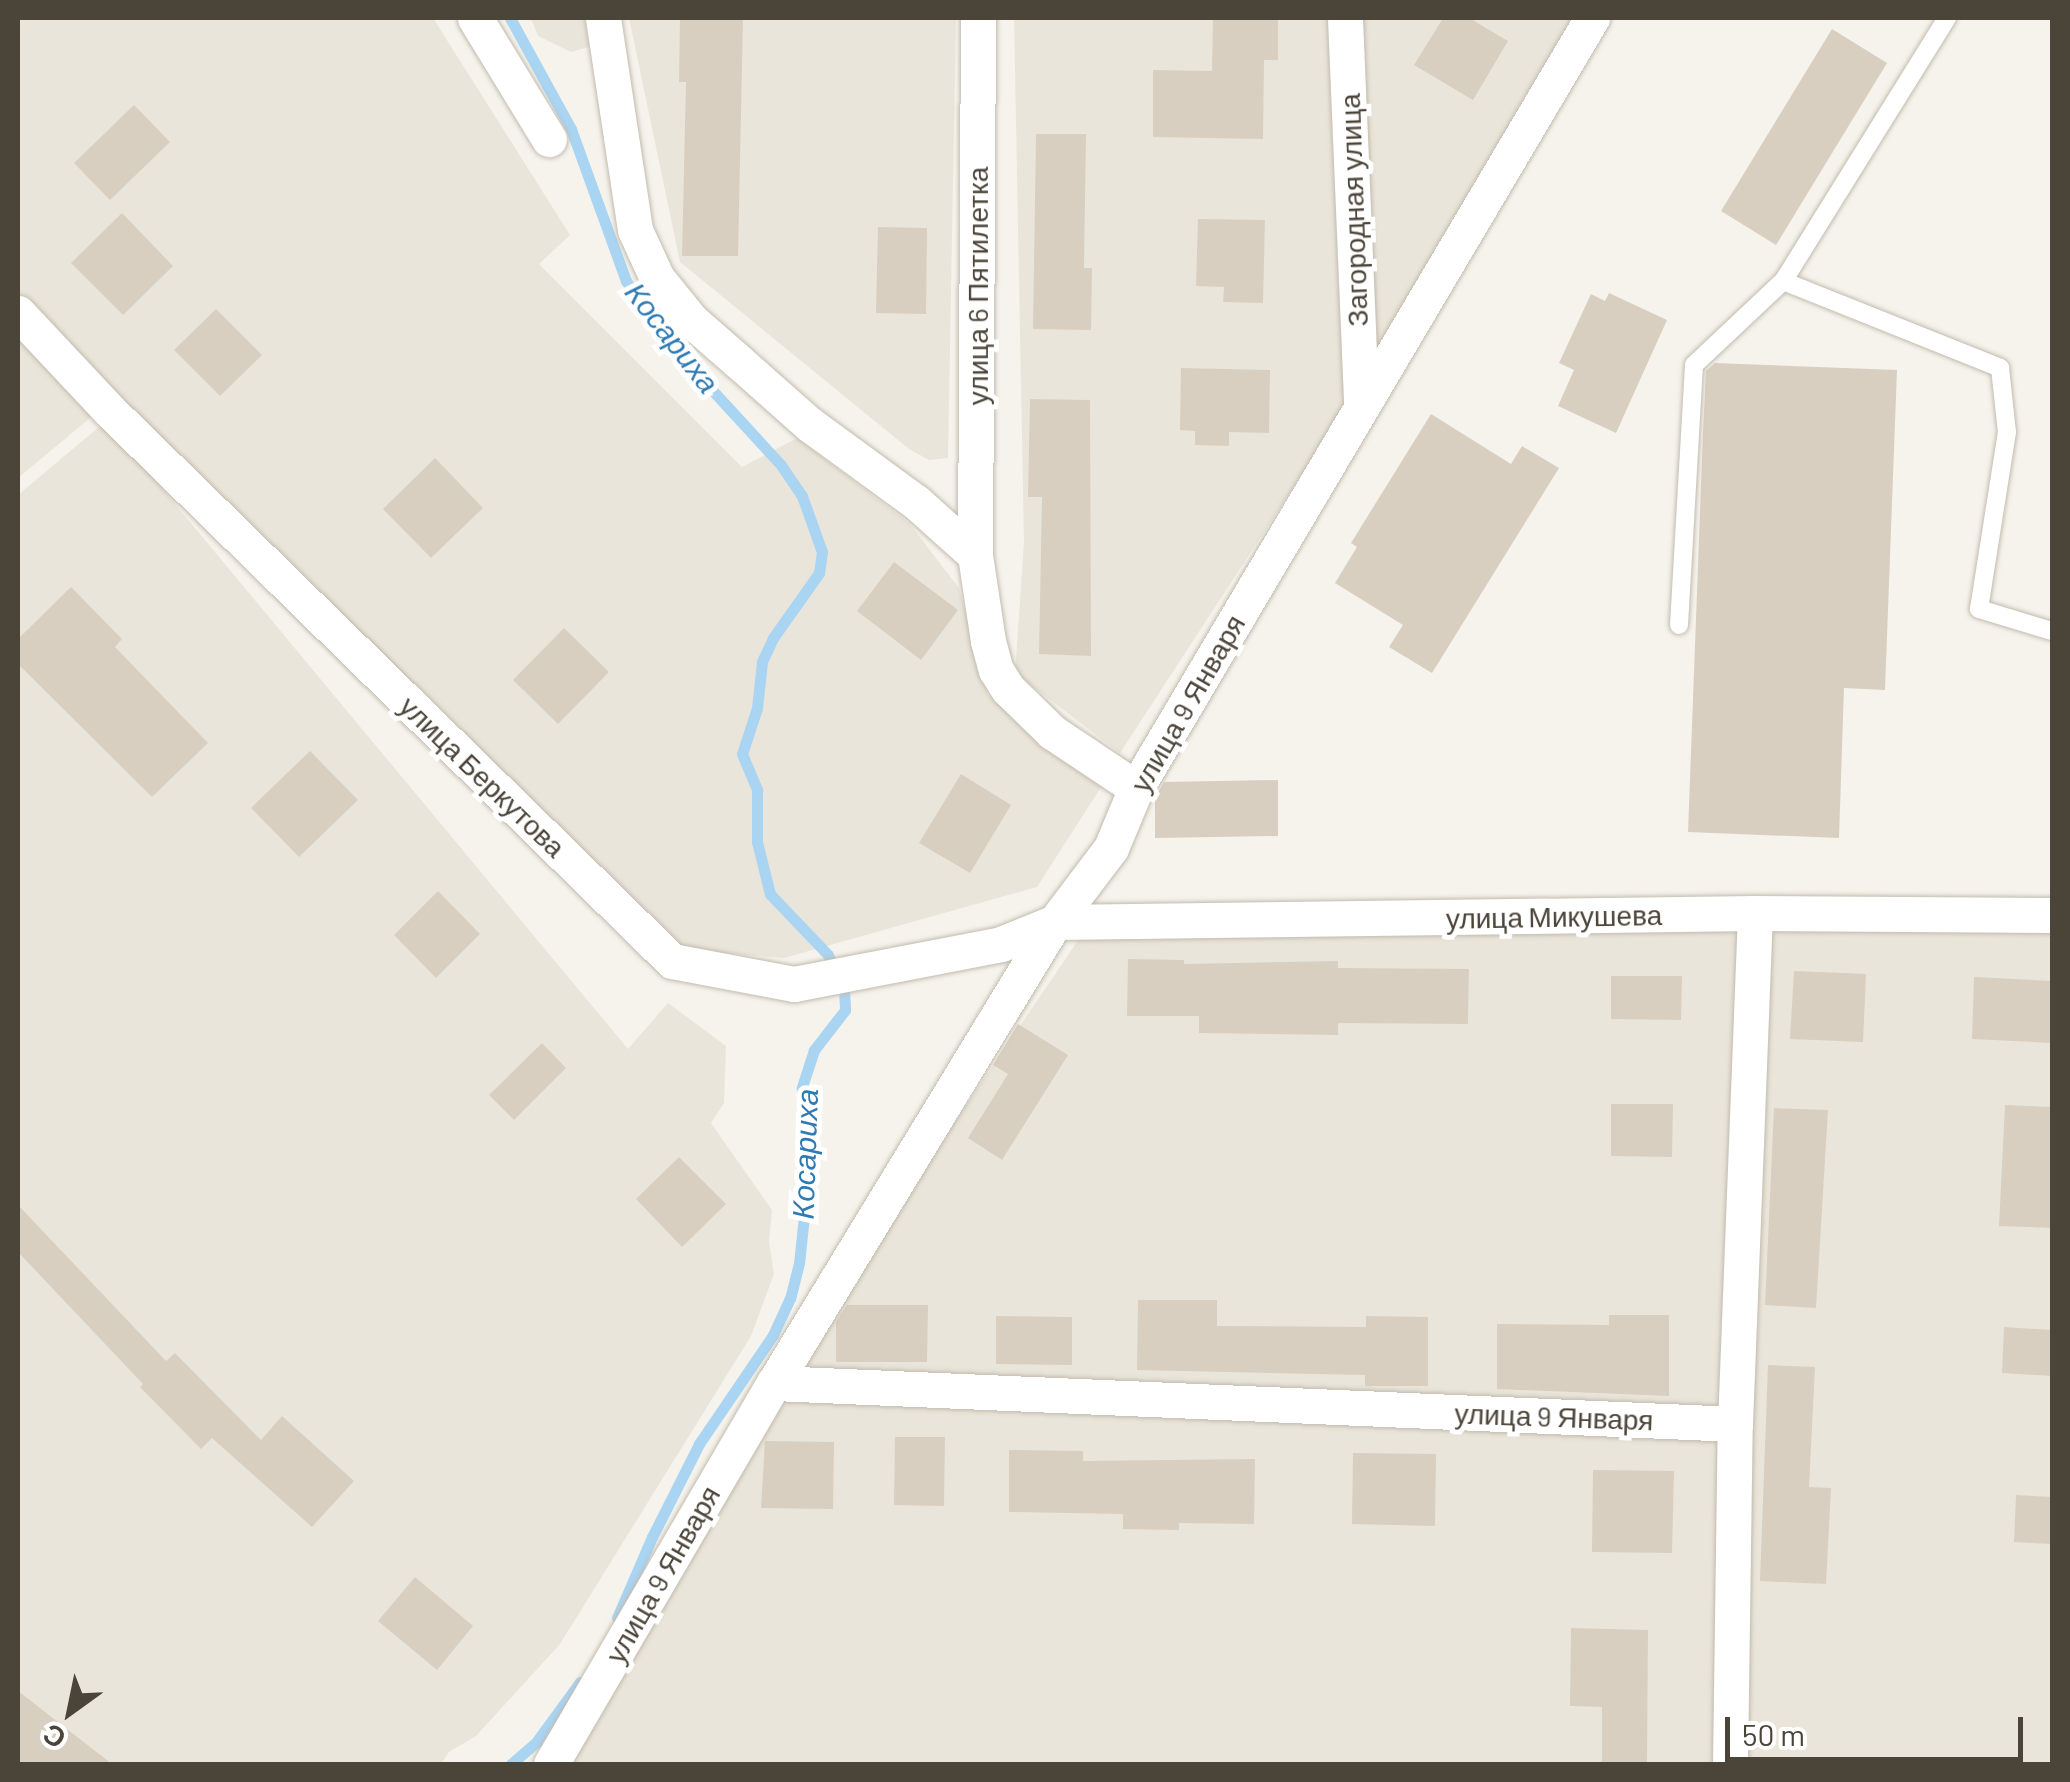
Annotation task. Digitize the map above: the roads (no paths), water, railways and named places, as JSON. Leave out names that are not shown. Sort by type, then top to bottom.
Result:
[{"type":"street","points":[[475,18],[549,139]]},
{"type":"street","points":[[603,18],[635,230],[658,278],[692,321],[809,424],[916,502],[975,555]]},
{"type":"street","name":"улица 6 Пятилетка","points":[[978,18],[975,555],[988,640],[1008,689],[1052,732],[1136,788]]},
{"type":"street","name":"Загородная улица","points":[[1345,18],[1361,402]]},
{"type":"street","name":"улица 9 Января","points":[[551,1764],[774,1383],[1055,922],[1103,862],[1136,788],[1361,402],[1592,18]]},
{"type":"street","name":"улица Беркутова","points":[[18,313],[109,410],[672,961],[794,984],[1001,944],[1055,922]]},
{"type":"street","points":[[1730,1764],[1734,1424],[1756,913]]},
{"type":"street","name":"улица Микушева","points":[[1055,922],[1756,913],[2052,914]]},
{"type":"street","name":"улица 9 Января","points":[[774,1383],[1734,1424]]},
{"type":"lane","points":[[1679,624],[1694,365],[1783,281],[1948,18]]},
{"type":"lane","points":[[1783,281],[2000,368],[2007,432],[1979,609],[2052,631]]},
{"type":"waterway","name":"Косариха","points":[[510,18],[571,129],[626,281],[678,353],[781,465],[802,496],[822,552],[819,573],[773,638],[762,662],[757,708],[742,754],[757,790],[757,842],[770,894],[828,955],[844,989],[845,1010],[814,1050],[802,1088],[808,1178],[799,1263],[790,1298],[773,1335],[699,1444],[617,1618]]},
{"type":"waterway","name":"Косариха","points":[[511,1764],[537,1741],[580,1682]]}]
